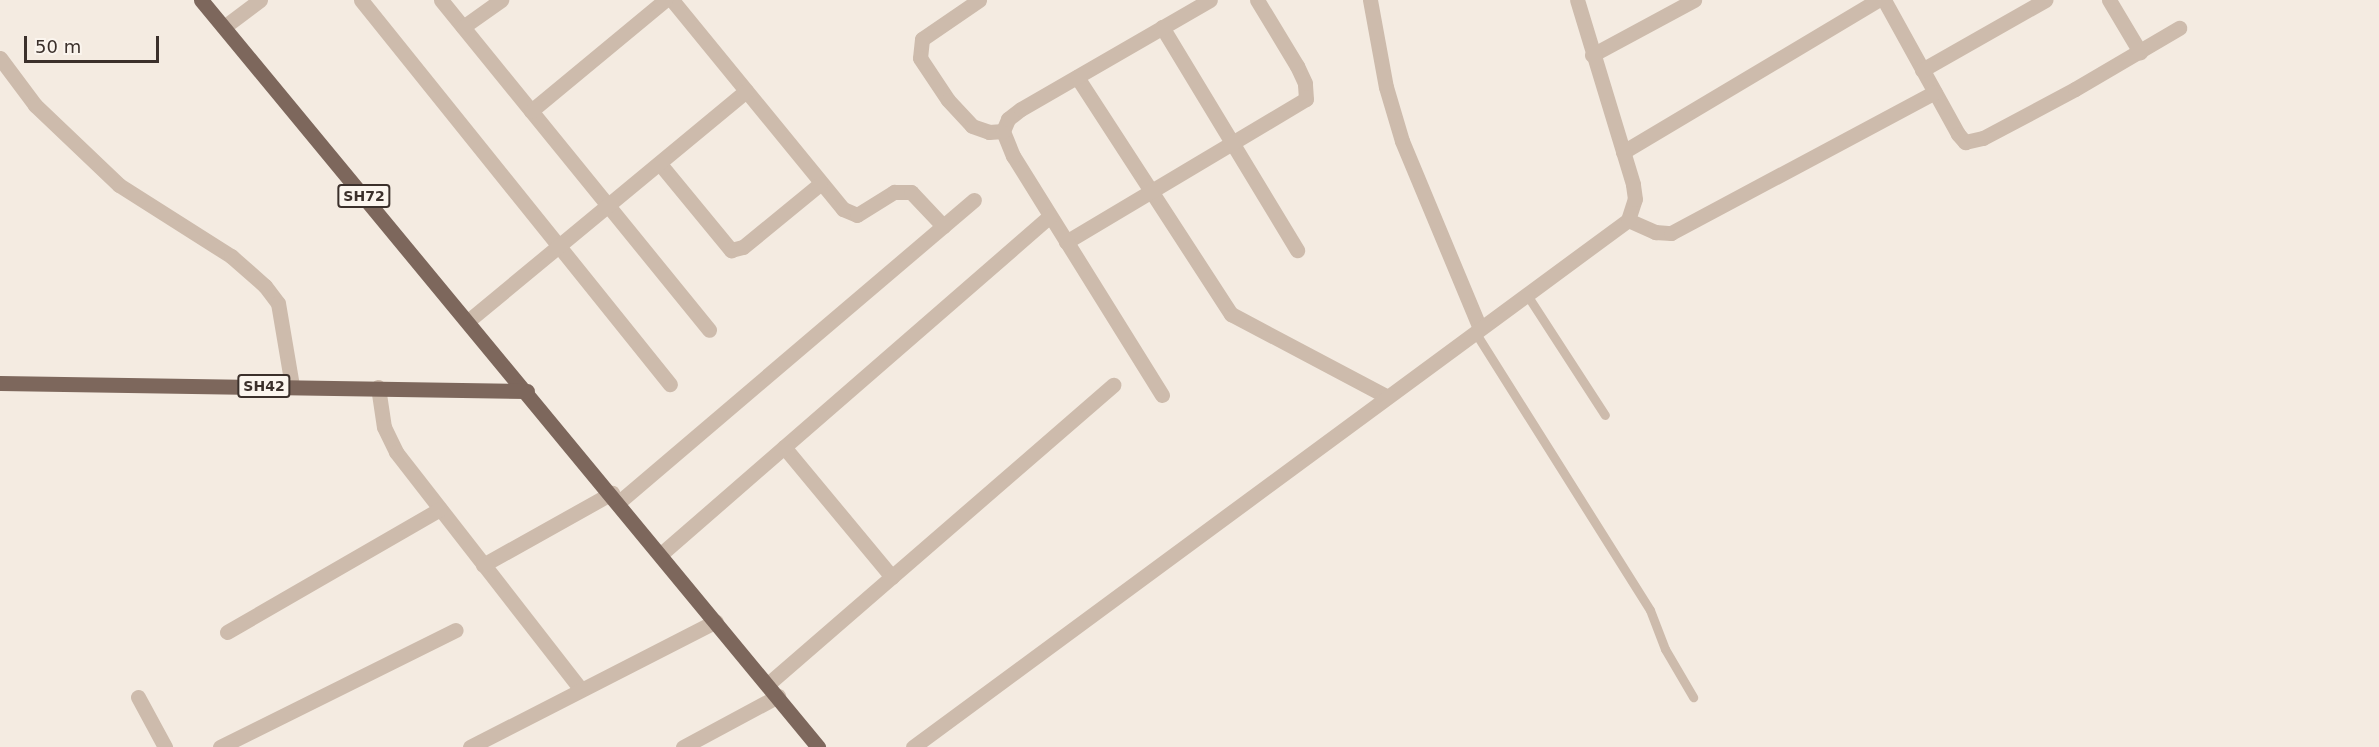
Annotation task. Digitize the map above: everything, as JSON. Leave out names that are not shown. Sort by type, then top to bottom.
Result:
[{"type":"main road","name":"SH72","points":[[201,0],[527,391]]},
{"type":"main road","name":"SH42","points":[[0,383],[527,391]]},
{"type":"main road","points":[[527,391],[818,747]]},
{"type":"street","points":[[224,27],[260,0]]},
{"type":"street","points":[[361,0],[558,249],[670,384]]},
{"type":"street","points":[[441,0],[709,330]]},
{"type":"street","points":[[463,27],[501,0]]},
{"type":"street","points":[[531,111],[665,0]]},
{"type":"street","points":[[672,0],[820,184],[843,209],[857,216],[894,192],[911,192],[943,226]]},
{"type":"street","points":[[979,0],[922,39],[920,58],[948,100],[972,126],[989,132],[1004,131]]},
{"type":"street","points":[[1162,395],[1013,156],[1004,131],[1008,119],[1021,109],[1210,0]]},
{"type":"street","points":[[1066,242],[1234,146],[1299,105],[1308,93],[1297,66],[1257,0]]},
{"type":"street","points":[[1370,0],[1386,87],[1402,141],[1478,330]]},
{"type":"street","points":[[913,747],[1386,396],[1628,220],[1635,199],[1623,152],[1576,0]]},
{"type":"street","points":[[1592,55],[1694,0]]},
{"type":"street","points":[[1623,152],[1878,0]]},
{"type":"street","points":[[1884,0],[1958,134],[1965,142],[1974,142],[2140,52],[2179,28]]},
{"type":"street","points":[[1922,70],[2045,0]]},
{"type":"street","points":[[2109,0],[2140,52]]},
{"type":"street","points":[[1162,27],[1297,250]]},
{"type":"street","points":[[0,58],[35,105],[119,185],[231,256],[265,286],[278,303],[292,386]]},
{"type":"street","points":[[1077,76],[1231,314],[1386,396]]},
{"type":"street","points":[[468,321],[609,207],[746,91]]},
{"type":"street","points":[[1628,220],[1655,232],[1671,233],[1935,92]]},
{"type":"street","points":[[660,164],[731,250],[743,247],[820,184]]},
{"type":"street","points":[[483,565],[615,498],[974,200]]},
{"type":"street","points":[[662,554],[1050,216]]},
{"type":"street","points":[[683,747],[773,690],[892,577],[1113,385]]},
{"type":"street","points":[[378,387],[388,438],[440,510],[581,690]]},
{"type":"street","points":[[784,447],[892,577]]},
{"type":"street","points":[[227,632],[440,510]]},
{"type":"street","points":[[470,747],[716,621]]},
{"type":"street","points":[[220,747],[456,630]]},
{"type":"street","points":[[138,697],[165,747]]},
{"type":"lane","points":[[1527,295],[1605,415]]},
{"type":"lane","points":[[1478,330],[1650,610],[1665,649],[1693,697]]}]
